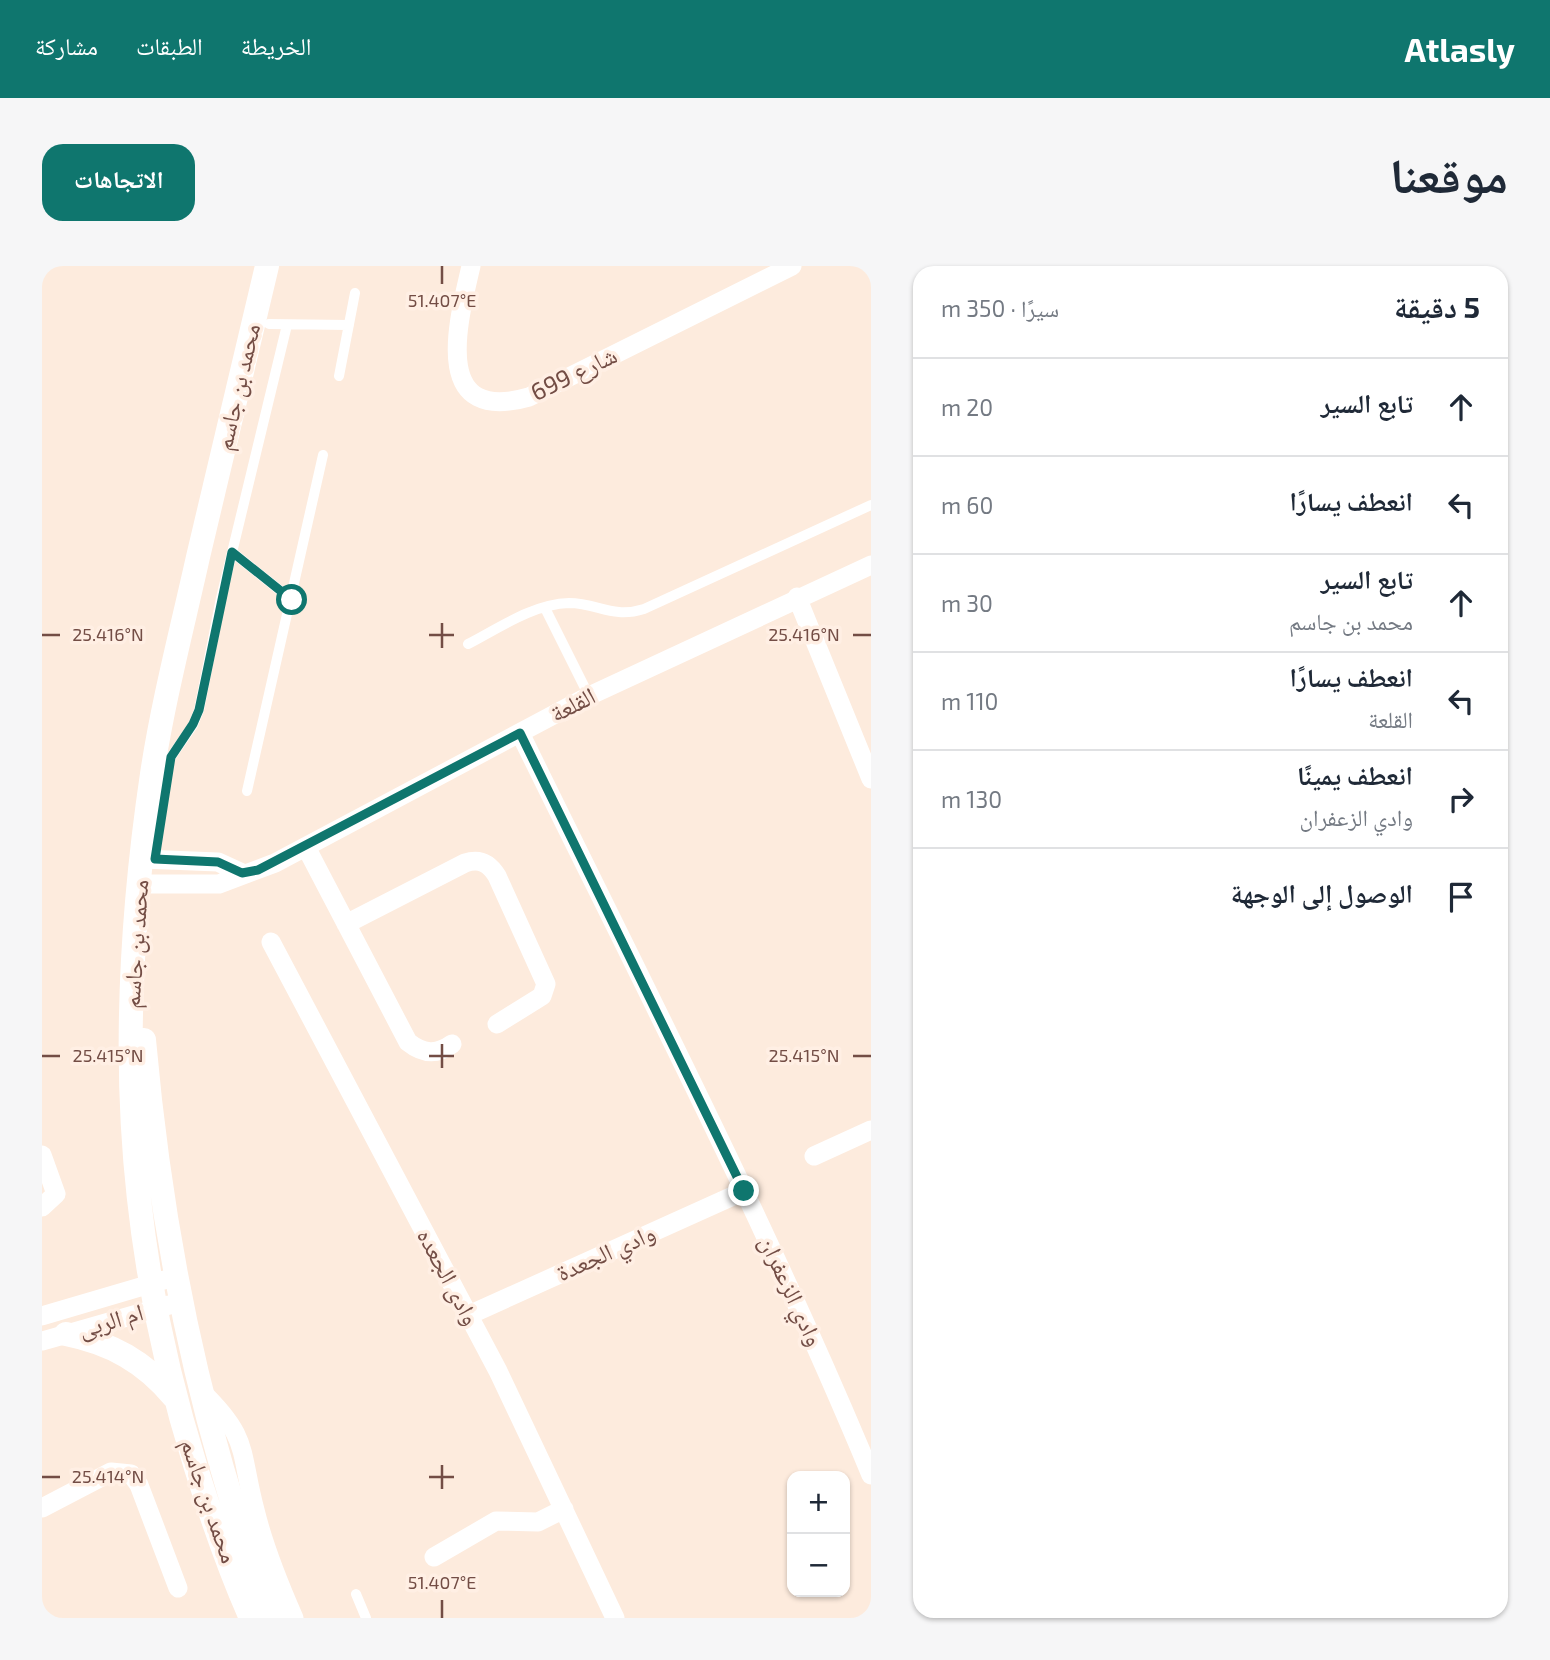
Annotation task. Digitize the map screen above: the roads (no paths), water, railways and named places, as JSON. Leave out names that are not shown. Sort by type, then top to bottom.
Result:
[{"type":"street","name":"محمد بن جاسم","points":[[246,1614],[216,1530],[176,1400],[153,1310],[137,1193],[130,1108],[131,979],[146,884],[167,690],[267,266]]},
{"type":"street","name":"محمد بن جاسم","points":[[149,859],[171,757],[278,325],[282,266]]},
{"type":"street","name":"شارع 699","points":[[471,266],[456,342],[458,367],[463,383],[475,396],[491,403],[508,403],[528,397],[792,266]]},
{"type":"street","name":"القلعة","points":[[146,884],[219,884],[242,873],[275,863],[589,696],[797,597],[871,565]]},
{"type":"street","points":[[797,597],[871,779]]},
{"type":"street","name":"وادي الزعفران","points":[[520,733],[744,1191],[827,1368],[871,1475]]},
{"type":"street","points":[[306,847],[408,1042],[425,1052],[435,1052],[452,1044]]},
{"type":"street","points":[[149,859],[218,862],[242,873]]},
{"type":"street","points":[[346,924],[465,863],[479,861],[486,864],[497,877],[546,984],[542,996],[497,1024]]},
{"type":"street","name":"محمد بن جاسم","points":[[146,884],[144,1031],[156,1157],[175,1278],[199,1389],[230,1492],[274,1618]]},
{"type":"street","name":"وادى الجعده","points":[[271,942],[468,1315],[615,1618]]},
{"type":"street","points":[[814,1156],[871,1130]]},
{"type":"street","points":[[42,1207],[56,1194],[43,1160]]},
{"type":"street","name":"وادي الجعدة","points":[[468,1315],[744,1191]]},
{"type":"street","name":"ام الربى","points":[[42,1315],[175,1278]]},
{"type":"street","name":"ام الربى","points":[[42,1341],[180,1302]]},
{"type":"street","points":[[66,1334],[98,1342],[128,1355],[146,1368],[176,1400]]},
{"type":"street","points":[[199,1389],[220,1410],[239,1437],[261,1531],[294,1618]]},
{"type":"street","points":[[42,1508],[111,1472],[124,1471],[131,1474],[139,1485],[178,1588]]},
{"type":"street","points":[[434,1558],[496,1521],[538,1522],[564,1510]]},
{"type":"lane","points":[[339,376],[355,293]]},
{"type":"lane","points":[[171,757],[199,710],[278,325],[349,325]]},
{"type":"lane","points":[[247,791],[323,455]]},
{"type":"lane","points":[[468,644],[545,608],[573,603],[608,613],[632,613],[871,505]]},
{"type":"lane","points":[[232,552],[292,600]]},
{"type":"lane","points":[[545,608],[589,696]]},
{"type":"lane","points":[[356,1594],[366,1618]]}]
